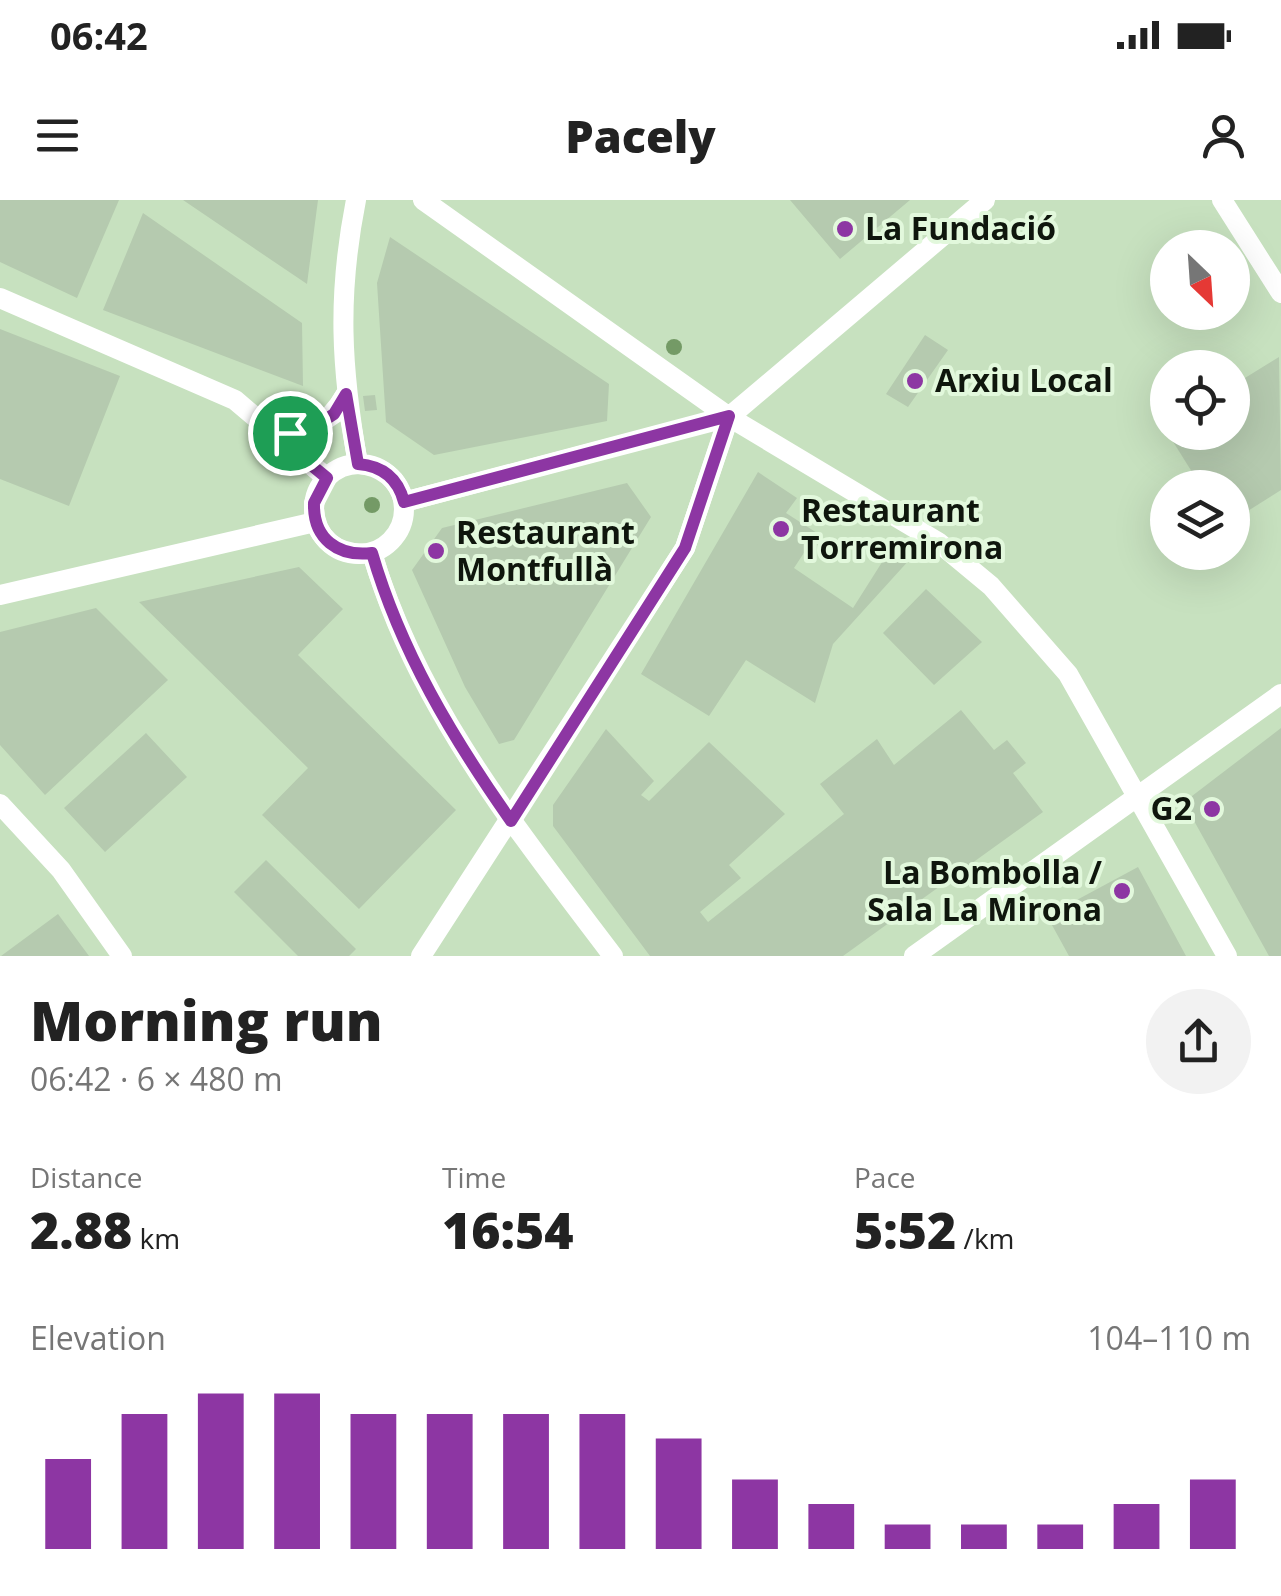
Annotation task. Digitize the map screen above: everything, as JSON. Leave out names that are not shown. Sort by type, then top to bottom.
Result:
[{"type":"street","points":[[356,200],[340,306],[346,394],[358,464]]},
{"type":"street","points":[[422,200],[729,416],[938,542],[991,586],[1068,674],[1227,956]]},
{"type":"street","points":[[404,502],[729,416],[985,200]]},
{"type":"street","points":[[1222,200],[1281,293]]},
{"type":"street","points":[[0,298],[235,400],[327,478]]},
{"type":"street","points":[[264,426],[305,433],[334,414],[346,394]]},
{"type":"street","points":[[421,956],[685,548],[729,416]]},
{"type":"street","points":[[358,464],[376,467],[392,478],[404,502],[398,534],[372,553],[344,552],[331,546],[315,522],[314,503],[327,478],[358,464]]},
{"type":"street","points":[[0,594],[315,522]]},
{"type":"street","points":[[372,553],[390,616],[464,753],[612,956]]},
{"type":"street","points":[[914,956],[1281,695]]},
{"type":"street","points":[[0,804],[61,870],[122,956]]},
{"type":"shaded area","points":[[0,200],[1281,200],[1281,956],[0,956]]},
{"type":"building","points":[[0,200],[119,200],[77,298],[0,262]]},
{"type":"building","points":[[183,200],[318,200],[307,284],[267,257]]},
{"type":"building","name":"La Fundació","points":[[790,200],[910,200],[840,259]]},
{"type":"building","points":[[143,213],[302,323],[303,386],[103,310]]},
{"type":"building","points":[[390,237],[609,384],[607,421],[434,455],[386,422],[377,283]]},
{"type":"building","points":[[0,329],[120,376],[69,506],[0,479]]},
{"type":"building","points":[[925,335],[948,350],[908,407],[886,394]]},
{"type":"building","points":[[1279,357],[1281,490],[1250,510],[1250,470],[1191,470],[1178,450],[1250,450],[1250,375]]},
{"type":"building","points":[[375,395],[377,410],[365,411],[363,396]]},
{"type":"building","points":[[758,472],[797,498],[786,513],[817,533],[794,568],[853,608],[891,548],[911,558],[833,644],[815,703],[746,660],[709,716],[641,674]]},
{"type":"building","points":[[627,483],[651,517],[514,740],[499,744],[465,687],[412,570],[442,528]]},
{"type":"building","points":[[299,567],[343,609],[298,655],[456,810],[359,909],[262,815],[308,768],[139,602]]},
{"type":"building","points":[[926,589],[982,642],[934,685],[883,633]]},
{"type":"building","points":[[96,608],[168,680],[45,795],[0,745],[0,632]]},
{"type":"building","points":[[961,710],[994,750],[1007,740],[1026,763],[1013,773],[1043,812],[843,956],[650,956],[553,826],[553,805],[606,729],[654,781],[641,795],[649,801],[709,742],[785,814],[729,865],[741,878],[700,912],[708,922],[844,814],[820,784],[877,739],[894,765]]},
{"type":"building","points":[[1281,728],[1281,956],[1269,956],[1188,810],[1192,796]]},
{"type":"building","points":[[146,733],[187,777],[105,852],[64,808]]},
{"type":"building","points":[[266,860],[356,949],[349,956],[298,956],[234,892]]},
{"type":"building","name":"La Bombolla / Sala La Mirona","points":[[1138,867],[1186,956],[1069,956],[1047,916]]},
{"type":"building","points":[[58,914],[89,956],[1,956]]},
{"type":"place","name":"La Fundació","points":[[845,229]]},
{"type":"place","name":"Arxiu Local","points":[[915,381]]},
{"type":"place","name":"Restaurant Torremirona","points":[[781,529]]},
{"type":"place","name":"Restaurant Montfullà","points":[[436,551]]},
{"type":"place","name":"G2","points":[[1212,809]]},
{"type":"place","name":"La Bombolla / Sala La Mirona","points":[[1122,891]]},
{"type":"route","points":[[346,394],[358,464],[376,467],[392,478],[404,502],[729,416],[685,548],[511,821],[474,769],[416,669],[390,616],[372,553],[344,552],[321,535],[315,522],[314,503],[327,478],[264,426],[290,433],[305,433],[321,426],[346,394]]}]
